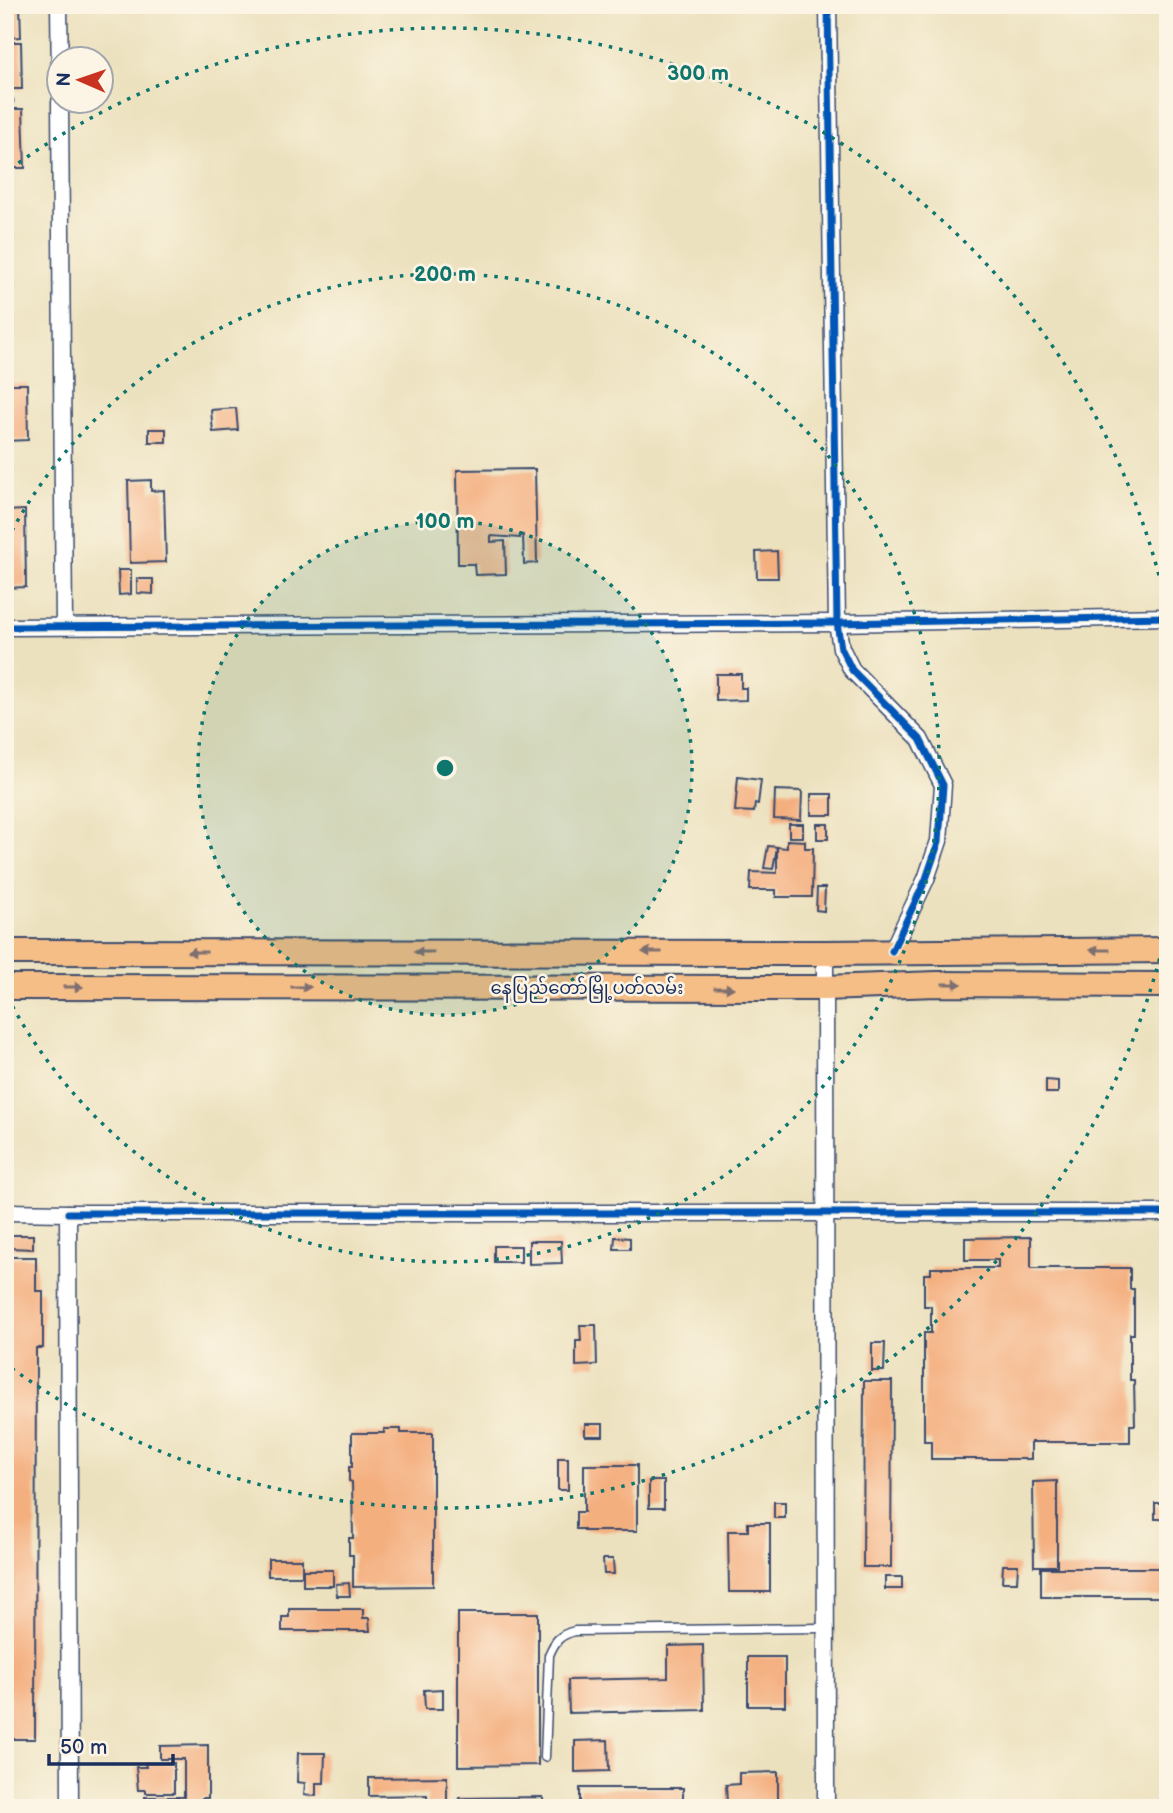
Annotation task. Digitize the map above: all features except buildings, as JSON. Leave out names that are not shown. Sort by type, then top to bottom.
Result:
[{"type":"main road","name":"နေပြည်တော်မြို့ပတ်လမ်း","points":[[5,952],[825,953],[1168,950]]},
{"type":"main road","name":"နေပြည်တော်မြို့ပတ်လမ်း","points":[[5,987],[824,988],[937,984],[1168,985]]},
{"type":"street","points":[[59,5],[60,46]]},
{"type":"street","points":[[828,5],[837,623],[841,648],[852,670],[920,738],[943,785],[940,841],[926,879],[892,951]]},
{"type":"street","points":[[60,116],[64,626]]},
{"type":"street","points":[[5,627],[837,623],[1168,617]]},
{"type":"street","points":[[825,953],[825,1808]]},
{"type":"street","points":[[5,1212],[1168,1213]]},
{"type":"street","points":[[68,1213],[69,1808]]},
{"type":"lane","points":[[545,1757],[549,1655],[561,1635],[575,1631],[824,1628]]},
{"type":"cycle path","points":[[828,5],[837,623],[841,648],[852,670],[920,739],[943,785],[939,841],[926,879],[892,951]]},
{"type":"cycle path","points":[[5,627],[837,623],[1168,617]]},
{"type":"cycle path","points":[[68,1213],[1168,1213]]}]
